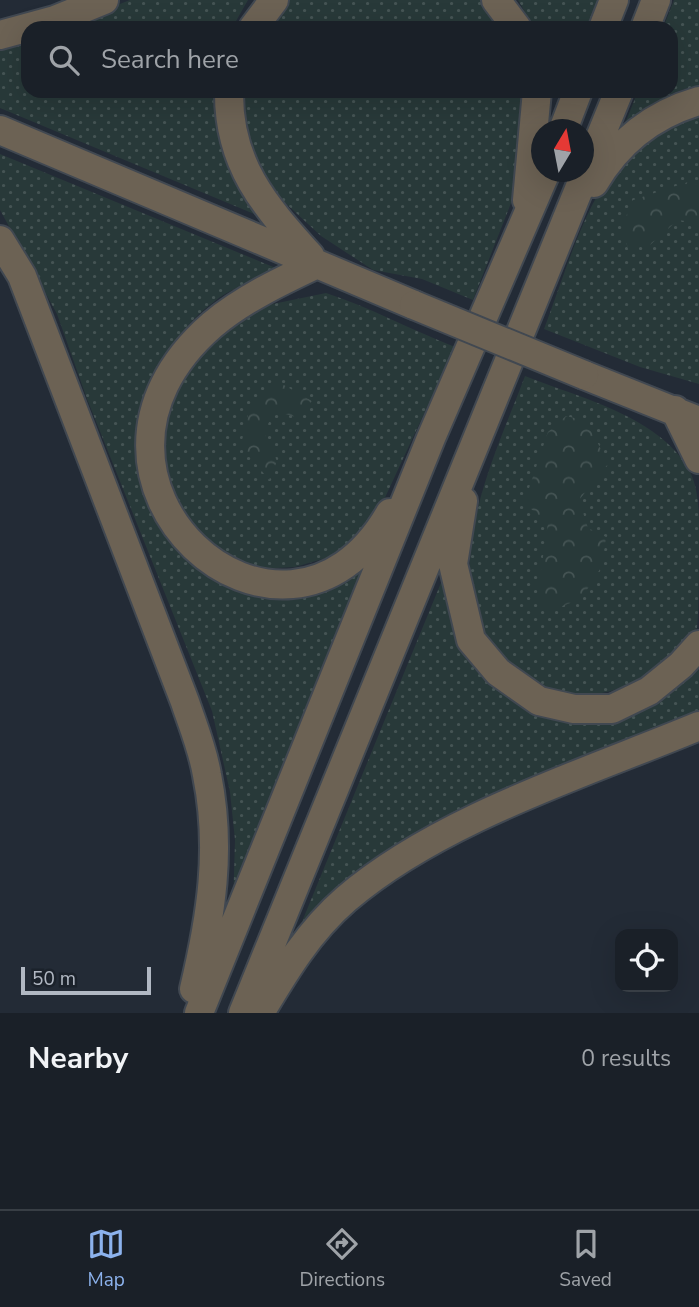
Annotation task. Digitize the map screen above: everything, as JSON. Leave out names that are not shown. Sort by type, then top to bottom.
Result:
[{"type":"highway","points":[[51,21],[104,0]]},
{"type":"highway","points":[[258,21],[274,0]]},
{"type":"highway","points":[[496,0],[512,21]]},
{"type":"highway","points":[[606,21],[614,0]]},
{"type":"highway","points":[[648,21],[656,0]]},
{"type":"highway","points":[[0,34],[21,29]]},
{"type":"highway","points":[[230,98],[232,131],[245,173],[271,213],[317,264]]},
{"type":"highway","points":[[524,228],[536,98]]},
{"type":"highway","points":[[567,119],[575,98]]},
{"type":"highway","points":[[243,1013],[616,98]]},
{"type":"highway","points":[[563,231],[608,159],[653,119],[699,101]]},
{"type":"highway","points":[[0,130],[414,305],[584,374],[691,413],[699,459]]},
{"type":"highway","points":[[199,1013],[431,438],[543,182]]},
{"type":"highway","points":[[0,240],[27,289],[186,702],[207,774],[216,855],[214,892],[209,928],[186,1013]]},
{"type":"highway","points":[[317,264],[226,315],[211,327],[177,367],[158,401],[150,440],[155,480],[165,512],[190,546],[218,568],[265,583],[308,583],[345,564],[376,538],[431,438]]},
{"type":"highway","points":[[470,452],[453,564],[471,640],[498,672],[539,701],[575,709],[612,709],[649,691],[681,665],[699,645]]},
{"type":"highway","points":[[260,1013],[296,952],[346,899],[416,849],[469,821],[699,726]]},
{"type":"green space","points":[[130,0],[248,0],[236,21],[77,21]]},
{"type":"green space","points":[[287,0],[482,0],[500,21],[269,21]]},
{"type":"green space","points":[[518,0],[599,0],[591,21],[530,21]]},
{"type":"green space","points":[[674,0],[699,0],[699,86],[678,92],[678,21],[666,21]]},
{"type":"green space","points":[[21,40],[21,98],[218,98],[218,126],[228,159],[264,218],[0,108],[0,46]]},
{"type":"green space","points":[[243,98],[529,98],[515,193],[473,300],[422,279],[373,270],[321,236],[281,199],[258,165],[245,128]]},
{"type":"green space","points":[[635,98],[663,98],[641,112],[624,126]]},
{"type":"green space","points":[[699,112],[699,384],[640,367],[544,329],[582,227],[608,178],[623,157],[647,135]]},
{"type":"green space","points":[[0,154],[283,271],[248,283],[222,296],[183,331],[160,369],[146,410],[142,452],[148,494],[166,532],[194,563],[234,586],[267,596],[293,597],[328,586],[368,564],[233,907],[235,840],[230,792],[212,711],[87,399],[57,314],[0,210]]},
{"type":"green space","points":[[688,182],[699,185],[699,223],[678,220],[650,245],[628,249],[622,226],[633,200]]},
{"type":"green space","points":[[326,293],[455,347],[369,532],[333,556],[295,567],[259,569],[228,558],[199,537],[178,508],[166,476],[162,432],[181,379],[232,319],[263,306]]},
{"type":"green space","points":[[525,376],[612,409],[645,427],[660,437],[683,460],[694,482],[699,522],[697,628],[692,637],[669,659],[627,686],[583,695],[561,693],[540,685],[520,673],[501,655],[476,619],[470,575],[476,516],[493,459]]},
{"type":"green space","points":[[275,380],[312,401],[296,417],[274,411],[264,433],[277,461],[269,480],[241,445],[250,405]]},
{"type":"green space","points":[[566,416],[587,421],[608,464],[579,500],[588,528],[606,537],[602,566],[581,599],[549,611],[537,597],[548,523],[524,503],[548,432]]},
{"type":"green space","points":[[445,573],[479,670],[626,716],[677,687],[699,661],[699,714],[436,826],[290,951]]}]
